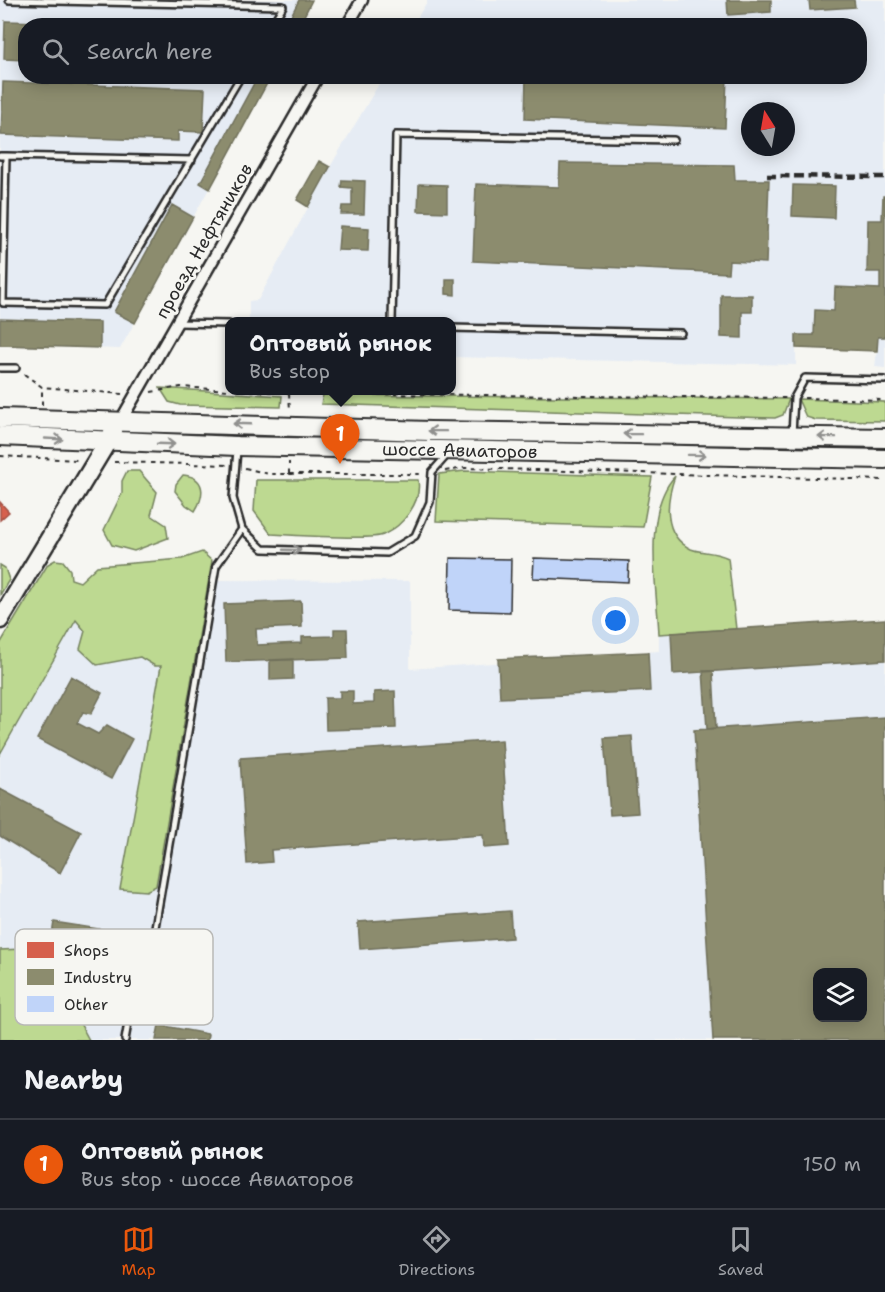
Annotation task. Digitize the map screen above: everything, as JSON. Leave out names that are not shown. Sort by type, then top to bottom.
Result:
[{"type":"main road","name":"шоссе Авиаторов","points":[[0,418],[430,431],[885,438]]},
{"type":"main road","points":[[0,620],[120,422]]},
{"type":"main road","name":"шоссе Авиаторов","points":[[0,436],[237,446],[885,459]]},
{"type":"street","points":[[352,18],[362,0]]},
{"type":"street","name":"проезд Нефтяников","points":[[120,422],[313,84]]},
{"type":"lane","points":[[9,0],[283,6],[276,18]]},
{"type":"lane","points":[[192,160],[3,156],[3,303],[105,305],[192,160],[236,84]]},
{"type":"lane","points":[[392,317],[396,135],[674,140]]},
{"type":"lane","points":[[175,323],[225,324]]},
{"type":"lane","points":[[456,328],[681,333]]},
{"type":"lane","points":[[0,368],[16,368]]},
{"type":"lane","points":[[792,437],[794,398],[805,378],[885,380]]},
{"type":"lane","points":[[237,446],[233,498],[242,529],[263,549],[387,553],[415,536],[430,502],[432,472],[451,450]]},
{"type":"lane","points":[[155,929],[216,566],[242,529]]},
{"type":"lane","points":[[125,1040],[128,1025]]},
{"type":"path","points":[[16,368],[42,387],[103,394],[135,394],[182,387],[225,390]]},
{"type":"path","points":[[289,395],[290,411]]},
{"type":"path","points":[[456,395],[885,400]]},
{"type":"path","points":[[0,456],[95,462],[236,465],[269,474],[405,476],[465,468],[885,480]]},
{"type":"shaded area","points":[[0,0],[312,0],[303,18],[18,18],[18,84],[267,84],[120,349],[0,345]]},
{"type":"shaded area","points":[[428,0],[885,0],[885,368],[875,367],[877,351],[796,348],[796,365],[456,357],[456,317],[249,317],[249,301],[258,300],[330,167],[379,84],[867,84],[867,18],[417,18]]},
{"type":"shaded area","points":[[214,580],[410,581],[410,669],[659,651],[659,634],[885,619],[885,1040],[71,1040],[75,1025],[213,1025],[213,929],[15,929],[15,967],[0,965],[0,751],[76,619],[162,648]]},
{"type":"green space","points":[[160,388],[225,392],[225,395],[282,396],[281,407],[180,405],[169,402]]},
{"type":"green space","points":[[323,395],[789,399],[783,415],[775,418],[321,404]]},
{"type":"green space","points":[[798,399],[885,402],[885,421],[816,420],[806,417]]},
{"type":"green space","points":[[127,471],[139,471],[157,492],[151,515],[166,525],[168,538],[134,551],[112,545],[104,530],[122,493],[122,481]]},
{"type":"green space","points":[[465,471],[652,477],[643,527],[436,521],[439,474]]},
{"type":"green space","points":[[183,475],[191,476],[200,483],[201,499],[195,511],[186,505],[175,491],[176,484]]},
{"type":"green space","points":[[675,476],[668,506],[671,526],[675,535],[691,549],[728,558],[736,629],[659,634],[654,573],[655,530],[658,509],[665,491]]},
{"type":"green space","points":[[256,480],[418,480],[418,488],[417,497],[410,512],[397,526],[383,535],[348,537],[271,534],[254,511]]},
{"type":"green space","points":[[202,552],[212,561],[156,886],[146,891],[120,889],[161,666],[155,666],[140,657],[97,665],[80,649],[85,631],[76,620],[0,754],[0,644],[48,564],[55,560],[63,561],[70,570],[71,579],[80,582],[97,566],[182,559]]},
{"type":"green space","points":[[0,565],[5,568],[9,580],[0,595]]},
{"type":"green space","points":[[15,949],[15,1025],[81,1025],[89,1040],[0,1040],[0,950]]},
{"type":"building: Shops","points":[[0,502],[9,512],[0,520]]},
{"type":"building: Industry","points":[[299,0],[312,0],[303,18],[290,18]]},
{"type":"building: Industry","points":[[727,0],[771,0],[771,12],[728,15]]},
{"type":"building: Industry","points":[[809,0],[854,0],[855,7],[810,10]]},
{"type":"building: Industry","points":[[5,21],[18,21],[18,60],[4,59]]},
{"type":"building: Industry","points":[[3,82],[205,89],[203,132],[178,131],[178,141],[1,135]]},
{"type":"building: Industry","points":[[254,84],[267,84],[210,189],[200,183]]},
{"type":"building: Industry","points":[[526,84],[727,84],[725,128],[525,119]]},
{"type":"building: Industry","points":[[319,161],[330,167],[308,207],[297,200]]},
{"type":"building: Industry","points":[[560,163],[734,165],[735,180],[769,180],[766,263],[729,261],[728,273],[473,261],[476,184],[559,187]]},
{"type":"building: Industry","points":[[342,180],[365,181],[364,214],[341,214],[342,206],[352,206],[352,188],[341,187]]},
{"type":"building: Industry","points":[[419,184],[447,185],[447,212],[418,211]]},
{"type":"building: Industry","points":[[793,185],[835,186],[834,218],[792,216]]},
{"type":"building: Industry","points":[[883,196],[885,196],[885,337],[878,337],[877,351],[796,348],[796,335],[814,335],[815,310],[834,311],[835,287],[880,289],[880,272],[867,272],[868,220],[882,220]]},
{"type":"building: Industry","points":[[172,205],[193,217],[135,323],[114,312]]},
{"type":"building: Industry","points":[[340,226],[369,228],[368,251],[338,250]]},
{"type":"building: Industry","points":[[446,279],[455,279],[455,295],[446,294]]},
{"type":"building: Industry","points":[[721,295],[752,295],[752,312],[742,312],[742,338],[721,337]]},
{"type":"building: Industry","points":[[0,319],[100,322],[100,348],[0,345]]},
{"type":"building: Industry","points":[[301,601],[302,627],[256,629],[257,645],[302,643],[302,637],[334,636],[334,629],[347,629],[348,658],[226,662],[224,604]]},
{"type":"building: Industry","points":[[885,619],[885,660],[673,674],[671,633]]},
{"type":"building: Industry","points":[[648,652],[650,691],[500,698],[498,659]]},
{"type":"building: Industry","points":[[293,659],[293,679],[270,680],[270,660]]},
{"type":"building: Industry","points":[[703,671],[713,671],[716,728],[707,729]]},
{"type":"building: Industry","points":[[71,676],[102,693],[91,714],[83,712],[77,723],[98,734],[107,725],[132,739],[111,779],[37,739]]},
{"type":"building: Industry","points":[[340,691],[353,691],[353,704],[374,703],[374,692],[395,691],[396,728],[326,730],[325,698],[340,698]]},
{"type":"building: Industry","points":[[885,717],[885,1040],[713,1040],[694,730]]},
{"type":"building: Industry","points":[[632,736],[638,813],[610,815],[604,738]]},
{"type":"building: Industry","points":[[502,740],[509,846],[484,848],[483,835],[271,850],[272,862],[247,864],[240,758]]},
{"type":"building: Industry","points":[[0,789],[81,832],[60,873],[0,836]]},
{"type":"building: Industry","points":[[510,911],[512,938],[360,949],[358,922]]},
{"type":"building: Industry","points":[[54,922],[99,929],[53,929]]},
{"type":"building: Industry","points":[[159,1025],[208,1034],[207,1040],[156,1040]]},
{"type":"building: Other","points":[[450,558],[511,559],[510,612],[449,610]]},
{"type":"building: Other","points":[[534,558],[629,561],[628,582],[533,578]]},
{"type":"railway","points":[[767,176],[885,177]]},
{"type":"place","name":"Оптовый рынок","points":[[340,464]]}]
